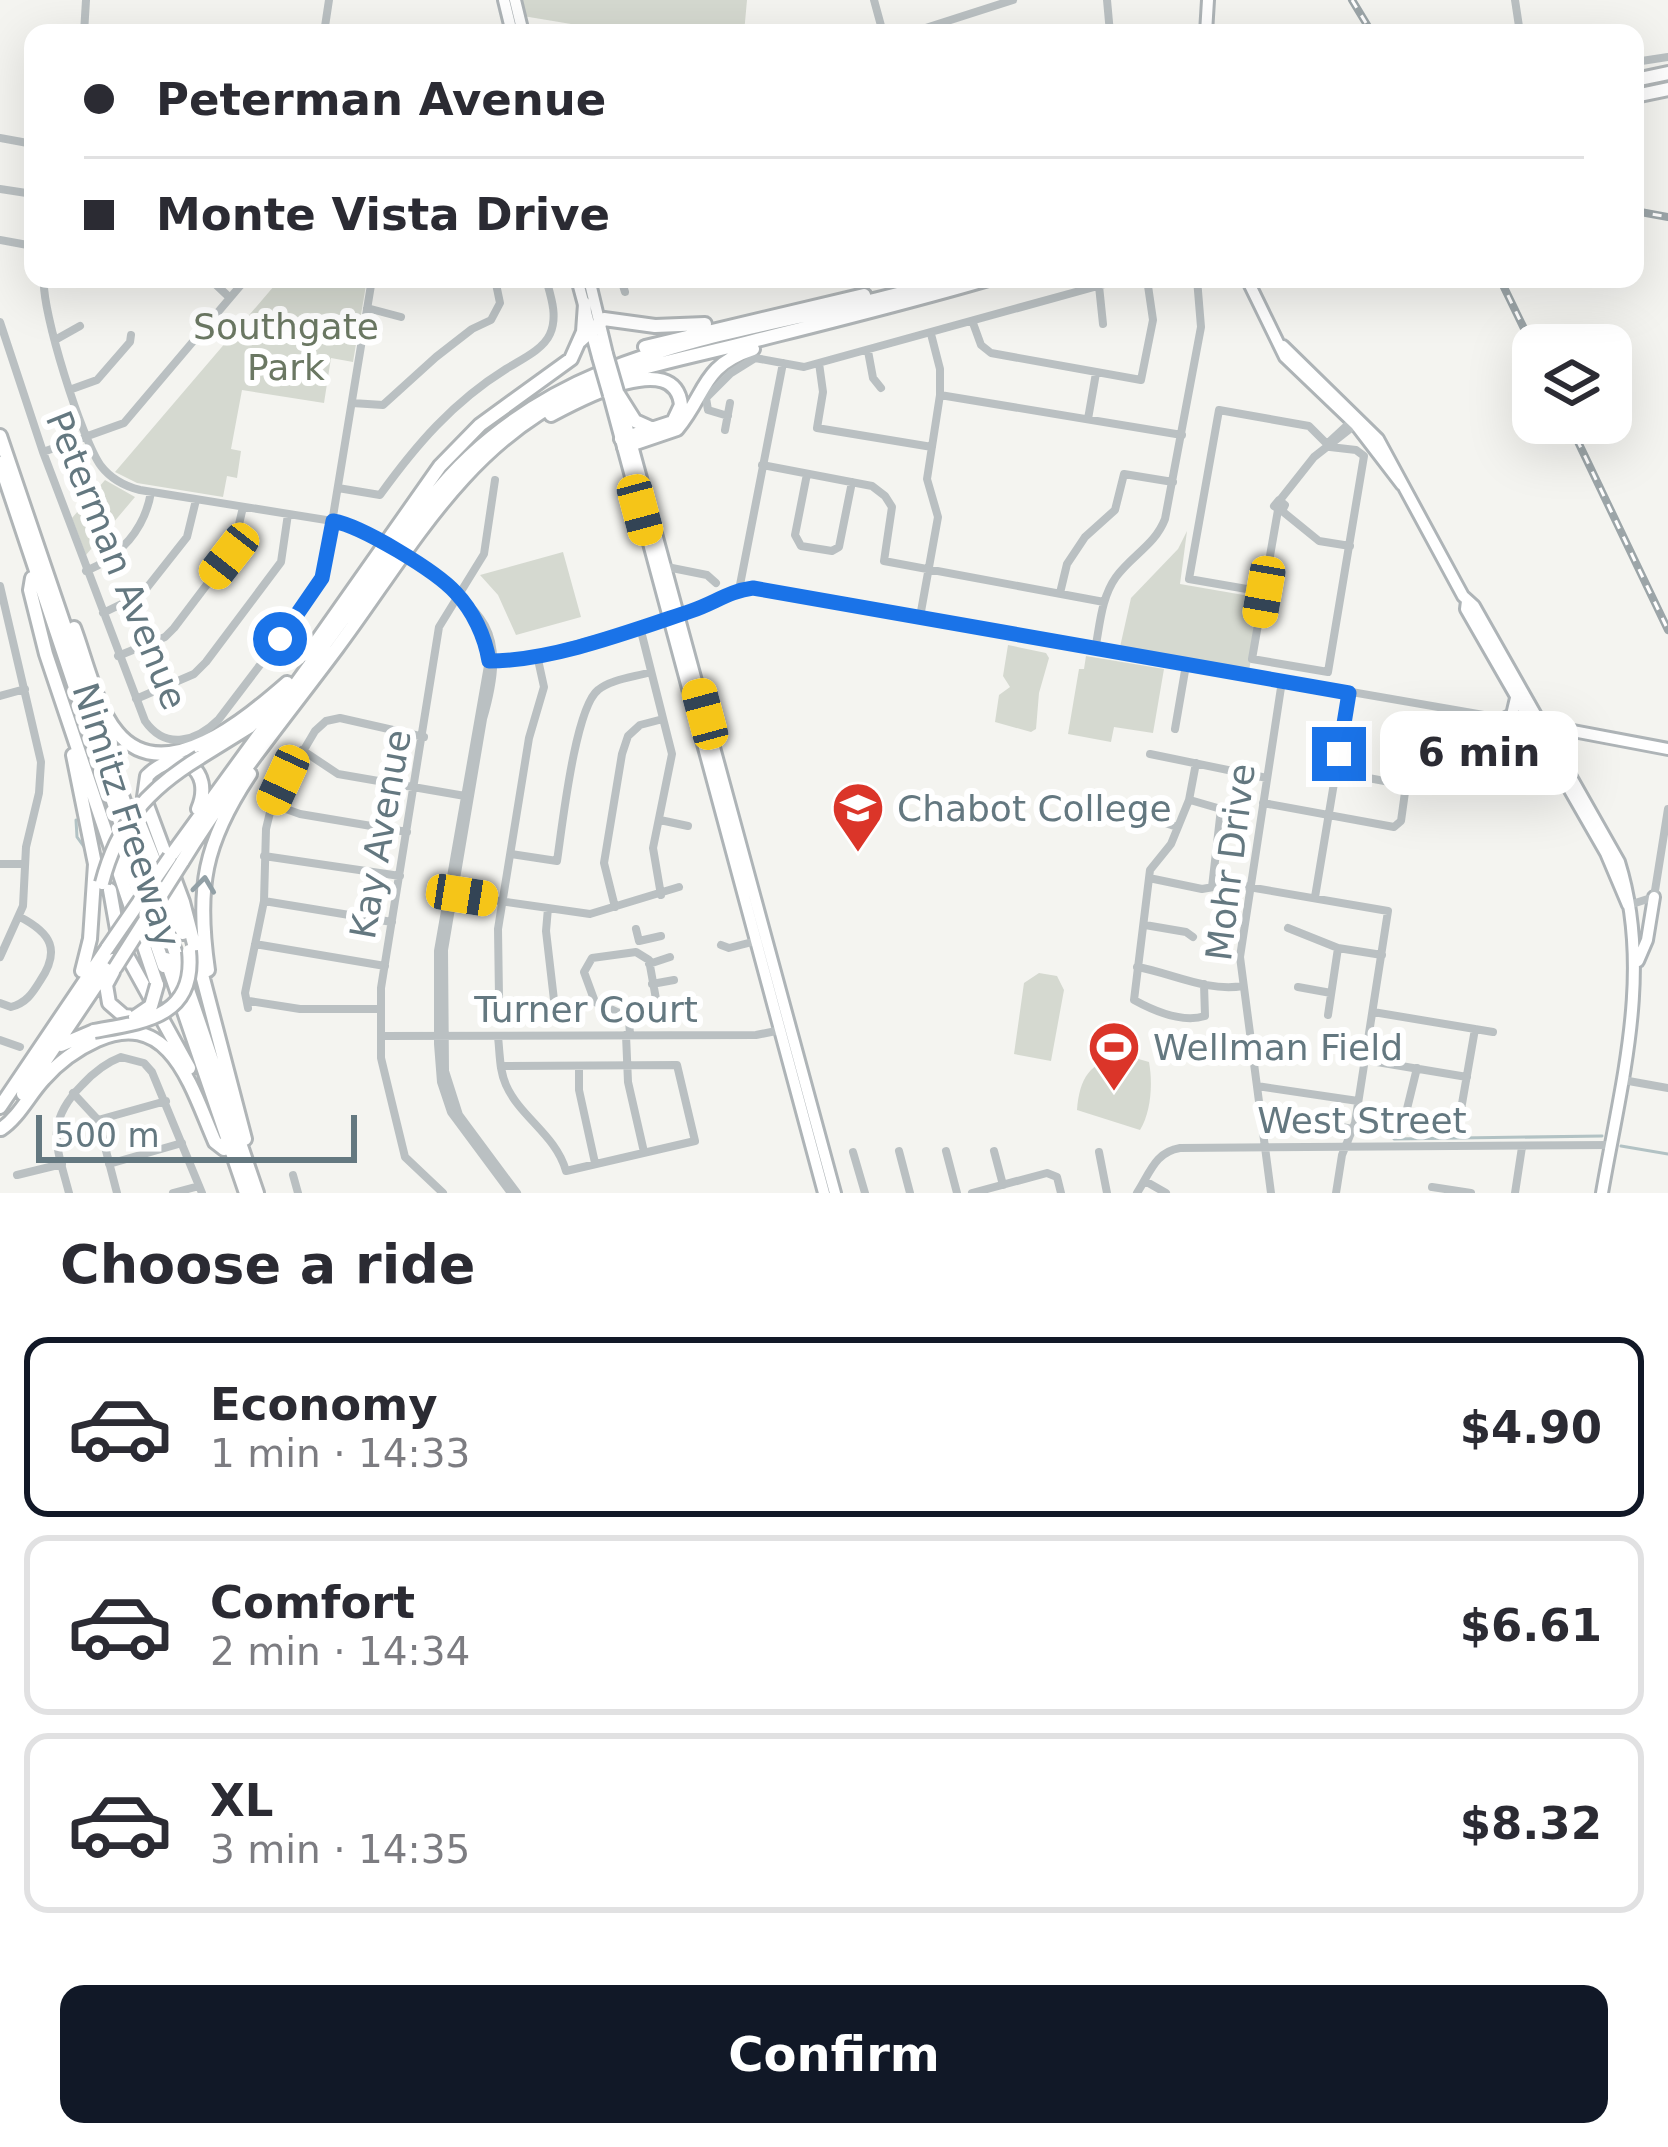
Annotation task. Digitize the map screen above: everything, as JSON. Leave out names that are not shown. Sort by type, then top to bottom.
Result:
[{"type":"highway","points":[[411,508],[478,435],[549,385],[624,353],[771,314],[897,288]]},
{"type":"highway","points":[[1,1130],[176,859],[432,496],[477,448],[513,418],[569,384],[622,362],[916,288]]},
{"type":"highway","points":[[627,442],[677,429],[704,382],[726,360],[957,288]]},
{"type":"highway","points":[[176,859],[441,500],[507,435],[580,390],[641,369],[908,302]]},
{"type":"highway","points":[[585,304],[591,331]]},
{"type":"highway","points":[[0,1118],[64,1022],[88,970],[116,837],[150,792],[249,727],[351,597],[440,466],[480,424],[565,365],[591,331],[771,314]]},
{"type":"highway","points":[[507,435],[597,393],[650,377],[669,382],[680,399],[677,418],[627,442]]},
{"type":"highway","points":[[615,394],[635,421],[656,430]]},
{"type":"highway","name":"Nimitz Freeway","points":[[0,436],[250,1191]]},
{"type":"highway","points":[[0,463],[250,1191]]},
{"type":"highway","name":"Nimitz Freeway","points":[[0,484],[224,1149],[250,1191]]},
{"type":"highway","points":[[0,1107],[88,970],[92,918],[94,849],[30,590],[32,578]]},
{"type":"highway","points":[[62,616],[71,620],[113,728],[147,751],[168,752],[212,740],[287,682]]},
{"type":"highway","points":[[54,678],[157,985],[151,1006],[135,1017],[124,1016],[109,1004],[106,985],[112,958],[161,892],[176,859],[203,796],[198,774],[174,761],[158,766],[147,776],[144,797],[183,902],[218,1034]]},
{"type":"highway","points":[[250,1191],[218,1034],[202,926],[203,878],[226,809],[271,736]]},
{"type":"highway","points":[[50,1053],[77,1035],[148,1021],[172,1007],[188,976],[189,951],[125,785],[118,783]]},
{"type":"highway","points":[[106,886],[123,951],[176,1040],[197,1090],[206,1096]]},
{"type":"highway","points":[[88,970],[112,958]]},
{"type":"highway","points":[[1,1130],[44,1078],[71,1054],[104,1036],[135,1031],[160,1042],[172,1054],[215,1142],[224,1149]]},
{"type":"main road","points":[[580,288],[585,304]]},
{"type":"main road","points":[[589,288],[591,331],[615,394],[785,1029],[824,1193]]},
{"type":"main road","points":[[1251,288],[1286,357],[1356,421],[1402,485],[1496,646],[1606,853],[1628,905],[1637,964],[1634,1012],[1602,1193]]},
{"type":"main road","points":[[627,442],[667,567],[674,616]]},
{"type":"main road","points":[[1467,602],[1466,609],[1516,698],[1562,762],[1616,854],[1628,905]]},
{"type":"main road","points":[[1477,627],[1496,646]]},
{"type":"main road","points":[[1504,718],[1512,715],[1516,698]]},
{"type":"main road","points":[[1535,724],[1668,748]]},
{"type":"main road","points":[[1562,762],[1558,742],[1576,731]]},
{"type":"main road","points":[[1637,964],[1647,940],[1654,897]]},
{"type":"main road","points":[[785,1029],[835,1193]]},
{"type":"street","points":[[938,24],[1013,0]]},
{"type":"street","points":[[44,288],[44,303],[88,437],[98,462],[111,477],[151,492],[351,524],[458,594],[484,637],[492,661],[439,952],[441,1082],[452,1112],[514,1193]]},
{"type":"street","points":[[220,288],[229,297]]},
{"type":"street","points":[[43,452],[124,423],[238,288]]},
{"type":"street","points":[[333,521],[370,288]]},
{"type":"street","points":[[352,404],[383,405],[436,357],[491,320],[500,303],[497,288]]},
{"type":"street","points":[[338,488],[380,495],[431,429],[485,382],[542,346],[551,333],[554,315],[548,288]]},
{"type":"street","points":[[624,288],[625,292]]},
{"type":"street","points":[[728,416],[705,407],[715,387],[755,358],[804,367],[1092,288]]},
{"type":"street","points":[[1099,288],[1103,323]]},
{"type":"street","points":[[973,322],[980,345],[991,353],[1142,380],[1153,320],[1148,288]]},
{"type":"street","points":[[1095,650],[1104,602],[1120,572],[1158,535],[1173,482],[1201,327],[1198,288]]},
{"type":"street","points":[[367,308],[400,317]]},
{"type":"street","name":"Peterman Avenue","points":[[0,322],[118,656],[152,730],[164,738],[189,740],[203,735],[277,644],[322,578],[333,521]]},
{"type":"street","points":[[56,340],[80,326]]},
{"type":"street","points":[[920,617],[938,517],[927,479],[940,394],[932,334]]},
{"type":"street","points":[[72,389],[97,380],[131,335]]},
{"type":"street","points":[[868,350],[873,378],[880,388]]},
{"type":"street","points":[[819,363],[824,392],[817,428],[932,447]]},
{"type":"street","points":[[739,590],[783,364]]},
{"type":"street","points":[[1088,419],[1096,373]]},
{"type":"street","points":[[940,394],[1182,435]]},
{"type":"street","points":[[725,430],[730,403]]},
{"type":"street","points":[[1264,592],[1189,579],[1220,410],[1312,428],[1328,445]]},
{"type":"street","points":[[1343,439],[1365,462],[1328,672],[1252,659],[1280,507],[1314,457],[1343,439],[1356,421]]},
{"type":"street","points":[[762,465],[872,486],[890,502],[884,561],[1104,602]]},
{"type":"street","points":[[807,474],[796,544],[832,551],[839,547],[852,482]]},
{"type":"street","points":[[1060,593],[1067,565],[1084,537],[1115,510],[1124,474],[1173,482]]},
{"type":"street","name":"Kay Avenue","points":[[443,1193],[426,1185],[405,1157],[385,1076],[381,1009],[439,627],[487,544],[495,480]]},
{"type":"street","points":[[86,571],[116,556],[146,518],[151,492]]},
{"type":"street","points":[[104,613],[142,595],[187,537],[196,500]]},
{"type":"street","points":[[118,656],[165,637],[174,628],[233,550],[243,507]]},
{"type":"street","points":[[1280,507],[1319,541],[1350,545]]},
{"type":"street","points":[[136,699],[194,674],[206,662],[280,562],[288,514]]},
{"type":"street","points":[[667,567],[707,575],[716,583]]},
{"type":"street","points":[[0,586],[41,763],[20,917],[0,957]]},
{"type":"street","points":[[492,661],[537,655],[640,627],[739,590],[771,590],[1535,724]]},
{"type":"street","points":[[640,627],[672,754],[653,864],[661,895]]},
{"type":"street","points":[[499,998],[498,929],[530,738],[544,687],[537,655]]},
{"type":"street","points":[[1175,729],[1186,664]]},
{"type":"street","name":"Mohr Drive","points":[[1271,1193],[1240,945],[1285,665]]},
{"type":"street","points":[[511,854],[557,861],[575,752],[590,699],[603,686],[651,673]]},
{"type":"street","points":[[0,696],[25,689]]},
{"type":"street","points":[[1315,897],[1349,693]]},
{"type":"street","points":[[381,1009],[249,1005],[245,993],[264,902],[264,856],[272,804],[302,750],[326,721],[340,718],[424,737]]},
{"type":"street","points":[[615,907],[604,863],[622,754],[628,736],[640,725],[663,719]]},
{"type":"street","points":[[302,750],[338,774],[467,797]]},
{"type":"street","points":[[1150,754],[1267,778]]},
{"type":"street","points":[[1196,764],[1189,800],[1171,844],[1152,864],[1134,1000],[1167,1015],[1198,1020],[1205,1016],[1204,984]]},
{"type":"street","points":[[1263,803],[1394,826],[1401,821],[1406,785],[1336,772]]},
{"type":"street","points":[[1189,800],[1221,809],[1213,887]]},
{"type":"street","points":[[272,804],[300,814],[407,832]]},
{"type":"street","points":[[1628,905],[1654,897],[1668,808]]},
{"type":"street","points":[[660,820],[688,826]]},
{"type":"street","points":[[1156,820],[1177,827]]},
{"type":"street","points":[[264,856],[400,877]]},
{"type":"street","points":[[0,864],[25,864]]},
{"type":"street","points":[[1149,878],[1202,889],[1250,887],[1388,911],[1358,1101],[1336,1193]]},
{"type":"street","points":[[452,894],[590,914],[679,887]]},
{"type":"street","points":[[264,902],[392,922]]},
{"type":"street","points":[[548,908],[554,1000]]},
{"type":"street","points":[[0,1003],[20,1005],[34,992],[52,961],[43,932],[20,917]]},
{"type":"street","points":[[1145,925],[1193,937]]},
{"type":"street","points":[[1288,928],[1338,947],[1382,955]]},
{"type":"street","points":[[636,929],[653,984],[653,1002],[637,1014],[628,1035],[627,1066],[644,1152]]},
{"type":"street","points":[[661,936],[639,950],[599,958],[587,967],[596,1001],[637,1014],[682,1012]]},
{"type":"street","points":[[721,945],[729,948],[761,940]]},
{"type":"street","points":[[255,944],[385,966]]},
{"type":"street","points":[[1328,1015],[1338,947]]},
{"type":"street","points":[[649,964],[670,957]]},
{"type":"street","points":[[1137,967],[1204,984],[1243,986]]},
{"type":"street","points":[[653,984],[674,980]]},
{"type":"street","points":[[1298,987],[1331,993]]},
{"type":"street","points":[[1372,1012],[1493,1032]]},
{"type":"street","name":"Turner Court","points":[[381,1036],[757,1035],[785,1029]]},
{"type":"street","points":[[1459,1121],[1474,1029]]},
{"type":"street","points":[[498,1037],[501,1066],[513,1097],[546,1134],[566,1171],[695,1142],[676,1065],[501,1066]]},
{"type":"street","points":[[0,1040],[20,1047]]},
{"type":"street","points":[[69,1193],[55,1129],[63,1106],[97,1069],[121,1057],[145,1063],[166,1101],[200,1190],[173,1193]]},
{"type":"street","points":[[1365,1060],[1467,1077]]},
{"type":"street","points":[[579,1067],[579,1090],[595,1163]]},
{"type":"street","points":[[1403,1121],[1417,1068]]},
{"type":"street","points":[[1621,1080],[1668,1088]]},
{"type":"street","points":[[1257,1086],[1358,1101]]},
{"type":"street","points":[[74,1093],[98,1120],[117,1193]]},
{"type":"street","points":[[98,1120],[166,1101]]},
{"type":"street","points":[[1327,1124],[1352,1129]]},
{"type":"street","points":[[110,1164],[182,1143]]},
{"type":"street","name":"West Street","points":[[1137,1193],[1165,1150],[1611,1145]]},
{"type":"street","points":[[1515,1193],[1522,1147]]},
{"type":"street","points":[[899,1151],[910,1193]]},
{"type":"street","points":[[946,1151],[958,1193]]},
{"type":"street","points":[[994,1151],[1003,1185]]},
{"type":"street","points":[[854,1152],[865,1193]]},
{"type":"street","points":[[1100,1152],[1107,1193]]},
{"type":"street","points":[[17,1175],[62,1164]]},
{"type":"street","points":[[972,1193],[1053,1173],[1061,1193]]},
{"type":"street","points":[[293,1175],[298,1193]]},
{"type":"street","points":[[1145,1181],[1166,1193]]},
{"type":"street","points":[[1432,1187],[1471,1193]]},
{"type":"green space","points":[[519,0],[747,0],[745,24],[571,24],[523,16]]},
{"type":"green space","name":"Southgate Park","points":[[272,288],[365,288],[353,362],[331,358],[324,403],[242,390],[231,449],[241,451],[237,478],[227,476],[223,497],[137,483],[115,472]]},
{"type":"green space","points":[[105,480],[135,497],[86,555],[72,518]]},
{"type":"green space","points":[[1187,531],[1180,584],[1261,598],[1249,671],[1120,647],[1131,598],[1178,549]]},
{"type":"green space","points":[[563,552],[581,617],[516,635],[498,595],[480,575]]},
{"type":"green space","points":[[1008,645],[1046,653],[1049,658],[1036,729],[1031,732],[995,722],[999,695],[1010,687],[1003,676]]},
{"type":"green space","points":[[1086,656],[1164,669],[1153,733],[1114,727],[1111,742],[1068,734],[1079,669],[1084,669]]},
{"type":"green space","points":[[1039,973],[1057,976],[1064,990],[1051,1061],[1014,1054],[1024,983]]},
{"type":"green space","name":"Wellman Field","points":[[1121,1054],[1149,1062],[1150,1098],[1140,1130],[1077,1110],[1088,1073]]},
{"type":"waterway","points":[[76,820],[77,837],[87,851]]},
{"type":"waterway","points":[[78,963],[85,925]]},
{"type":"waterway","points":[[1394,1139],[1602,1136]]},
{"type":"waterway","points":[[1621,1146],[1668,1154]]},
{"type":"railway","points":[[1352,0],[1367,24]]},
{"type":"railway","points":[[1644,213],[1668,217]]},
{"type":"railway","points":[[1504,288],[1522,324]]},
{"type":"railway","points":[[1579,444],[1668,630]]},
{"type":"place","name":"Chabot College","points":[[858,854]]},
{"type":"place","name":"Wellman Field","points":[[1114,1093]]},
{"type":"route","points":[[280,639],[322,578],[333,521],[363,529],[458,594],[484,637],[489,661],[511,661],[579,644],[753,588],[1349,693],[1339,754]]}]
